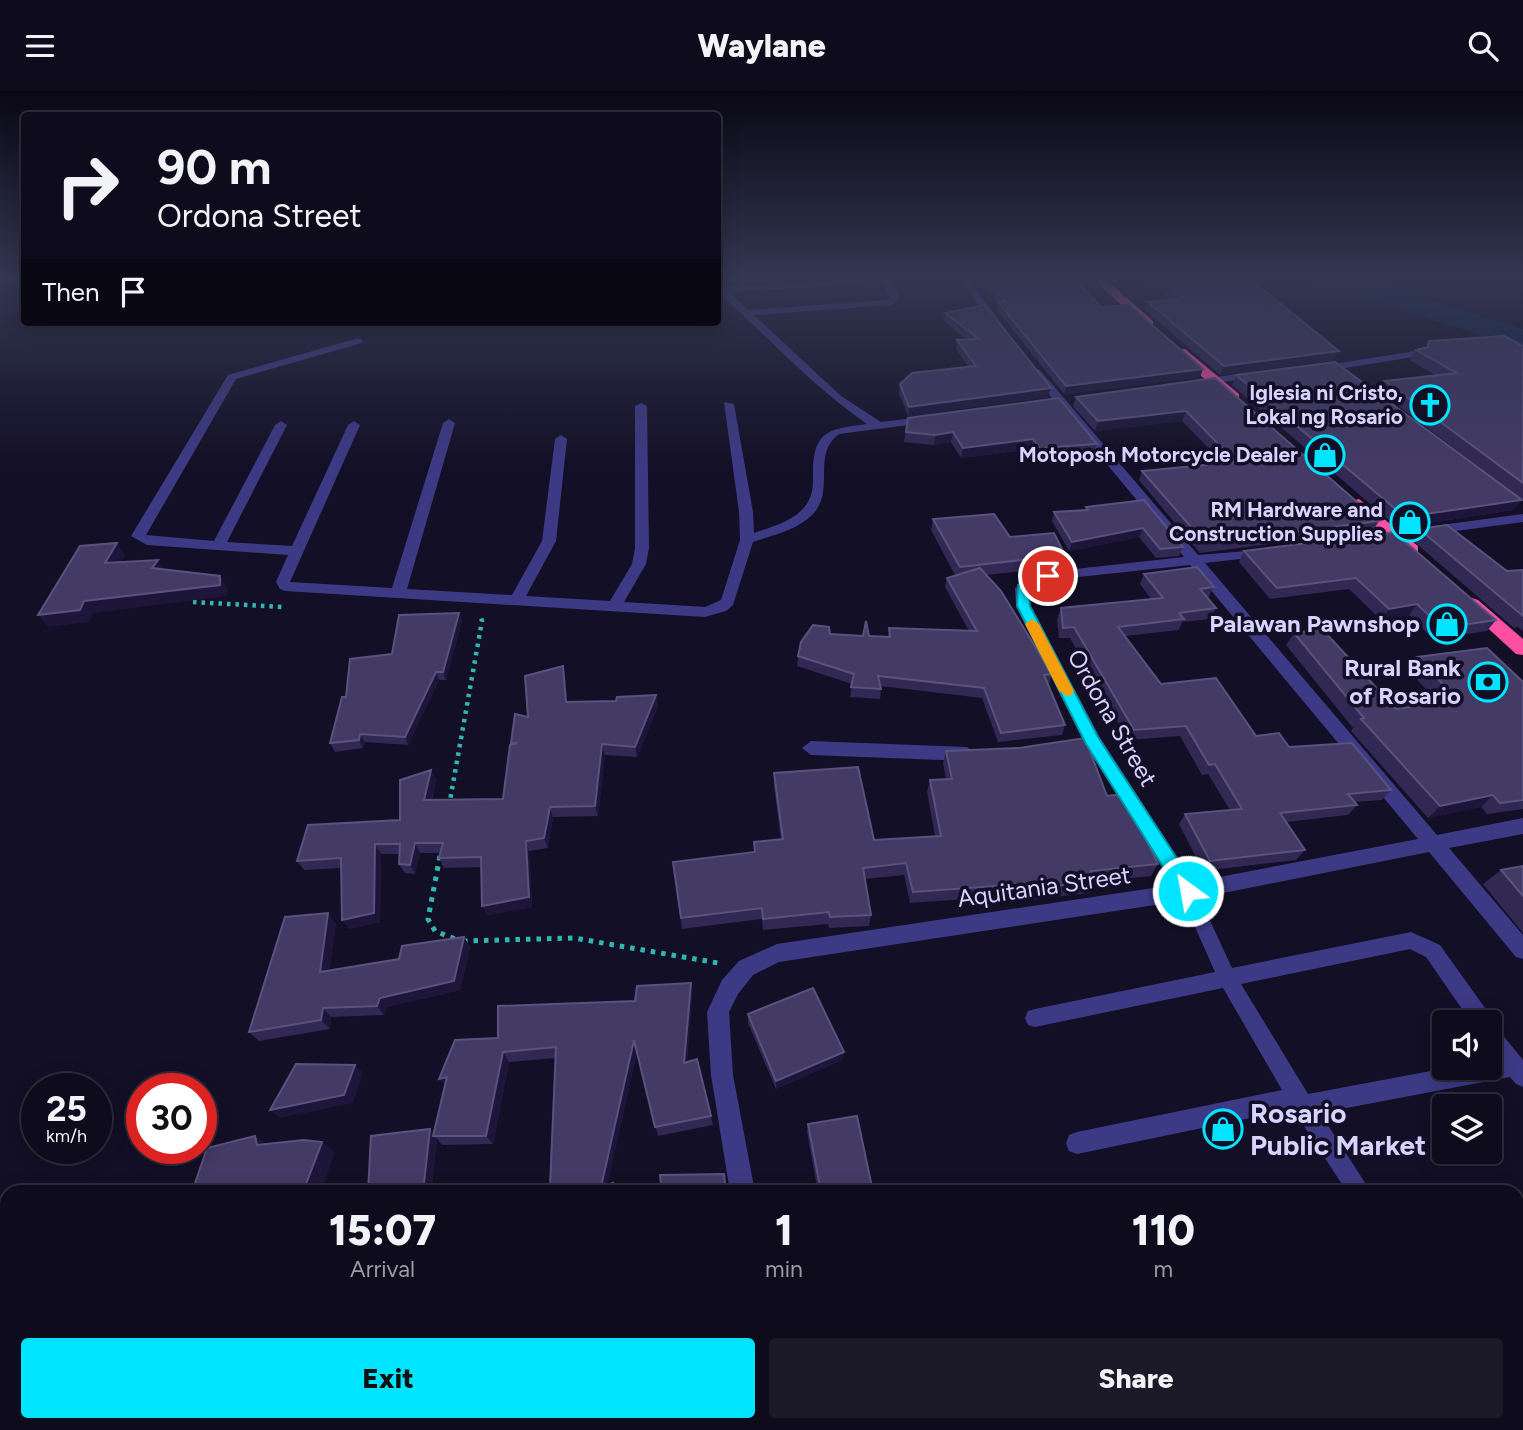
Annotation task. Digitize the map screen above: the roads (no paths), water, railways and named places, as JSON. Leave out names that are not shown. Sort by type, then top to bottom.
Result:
[{"type":"highway","points":[[1169,340],[1244,406]]},
{"type":"highway","points":[[1345,492],[1424,561]]},
{"type":"highway","points":[[1461,595],[1523,649]]},
{"type":"street","points":[[773,340],[837,398],[879,426]]},
{"type":"street","points":[[299,551],[146,541],[138,536],[229,380],[242,373],[358,341]]},
{"type":"street","points":[[1308,370],[1416,354]]},
{"type":"street","points":[[1027,361],[1523,950]]},
{"type":"street","points":[[1335,367],[1346,376]]},
{"type":"street","points":[[1188,384],[1267,374]]},
{"type":"street","points":[[354,425],[283,582],[285,586],[705,612],[721,608],[728,602],[747,540],[746,512],[728,404]]},
{"type":"street","points":[[614,607],[639,564],[642,548],[641,406]]},
{"type":"street","points":[[747,540],[795,521],[814,504],[818,493],[817,453],[826,436],[835,431],[944,417]]},
{"type":"street","points":[[398,593],[449,423]]},
{"type":"street","points":[[219,545],[281,425]]},
{"type":"street","points":[[517,600],[549,541],[561,439]]},
{"type":"street","points":[[1512,502],[1523,510]]},
{"type":"street","points":[[1369,539],[1523,518]]},
{"type":"street","points":[[1196,561],[1276,551]]},
{"type":"street","name":"Ordona Street","points":[[1188,891],[1085,741],[1023,606],[1022,588],[1048,576],[1196,561]]},
{"type":"street","points":[[811,748],[990,753]]},
{"type":"street","name":"Aquitania Street","points":[[742,1185],[722,1075],[718,1012],[730,987],[746,968],[777,953],[1188,891],[1523,826]]},
{"type":"lane","points":[[1188,891],[1226,976],[1301,1102],[1355,1185]]},
{"type":"lane","points":[[1035,1018],[1226,976],[1411,940],[1433,951],[1475,1010]]},
{"type":"lane","points":[[1077,1143],[1301,1102],[1518,1072],[1502,1049]]},
{"type":"place","name":"Iglesia ni Cristo, Lokal ng Rosario","points":[[1430,405]]},
{"type":"place","name":"Motoposh Motorcycle Dealer","points":[[1325,455]]},
{"type":"place","name":"RM Hardware and Construction Supplies","points":[[1410,522]]},
{"type":"place","name":"Palawan Pawnshop","points":[[1447,624]]},
{"type":"place","name":"Rural Bank of Rosario","points":[[1488,682]]},
{"type":"place","name":"Rosario Public Market","points":[[1223,1129]]}]
